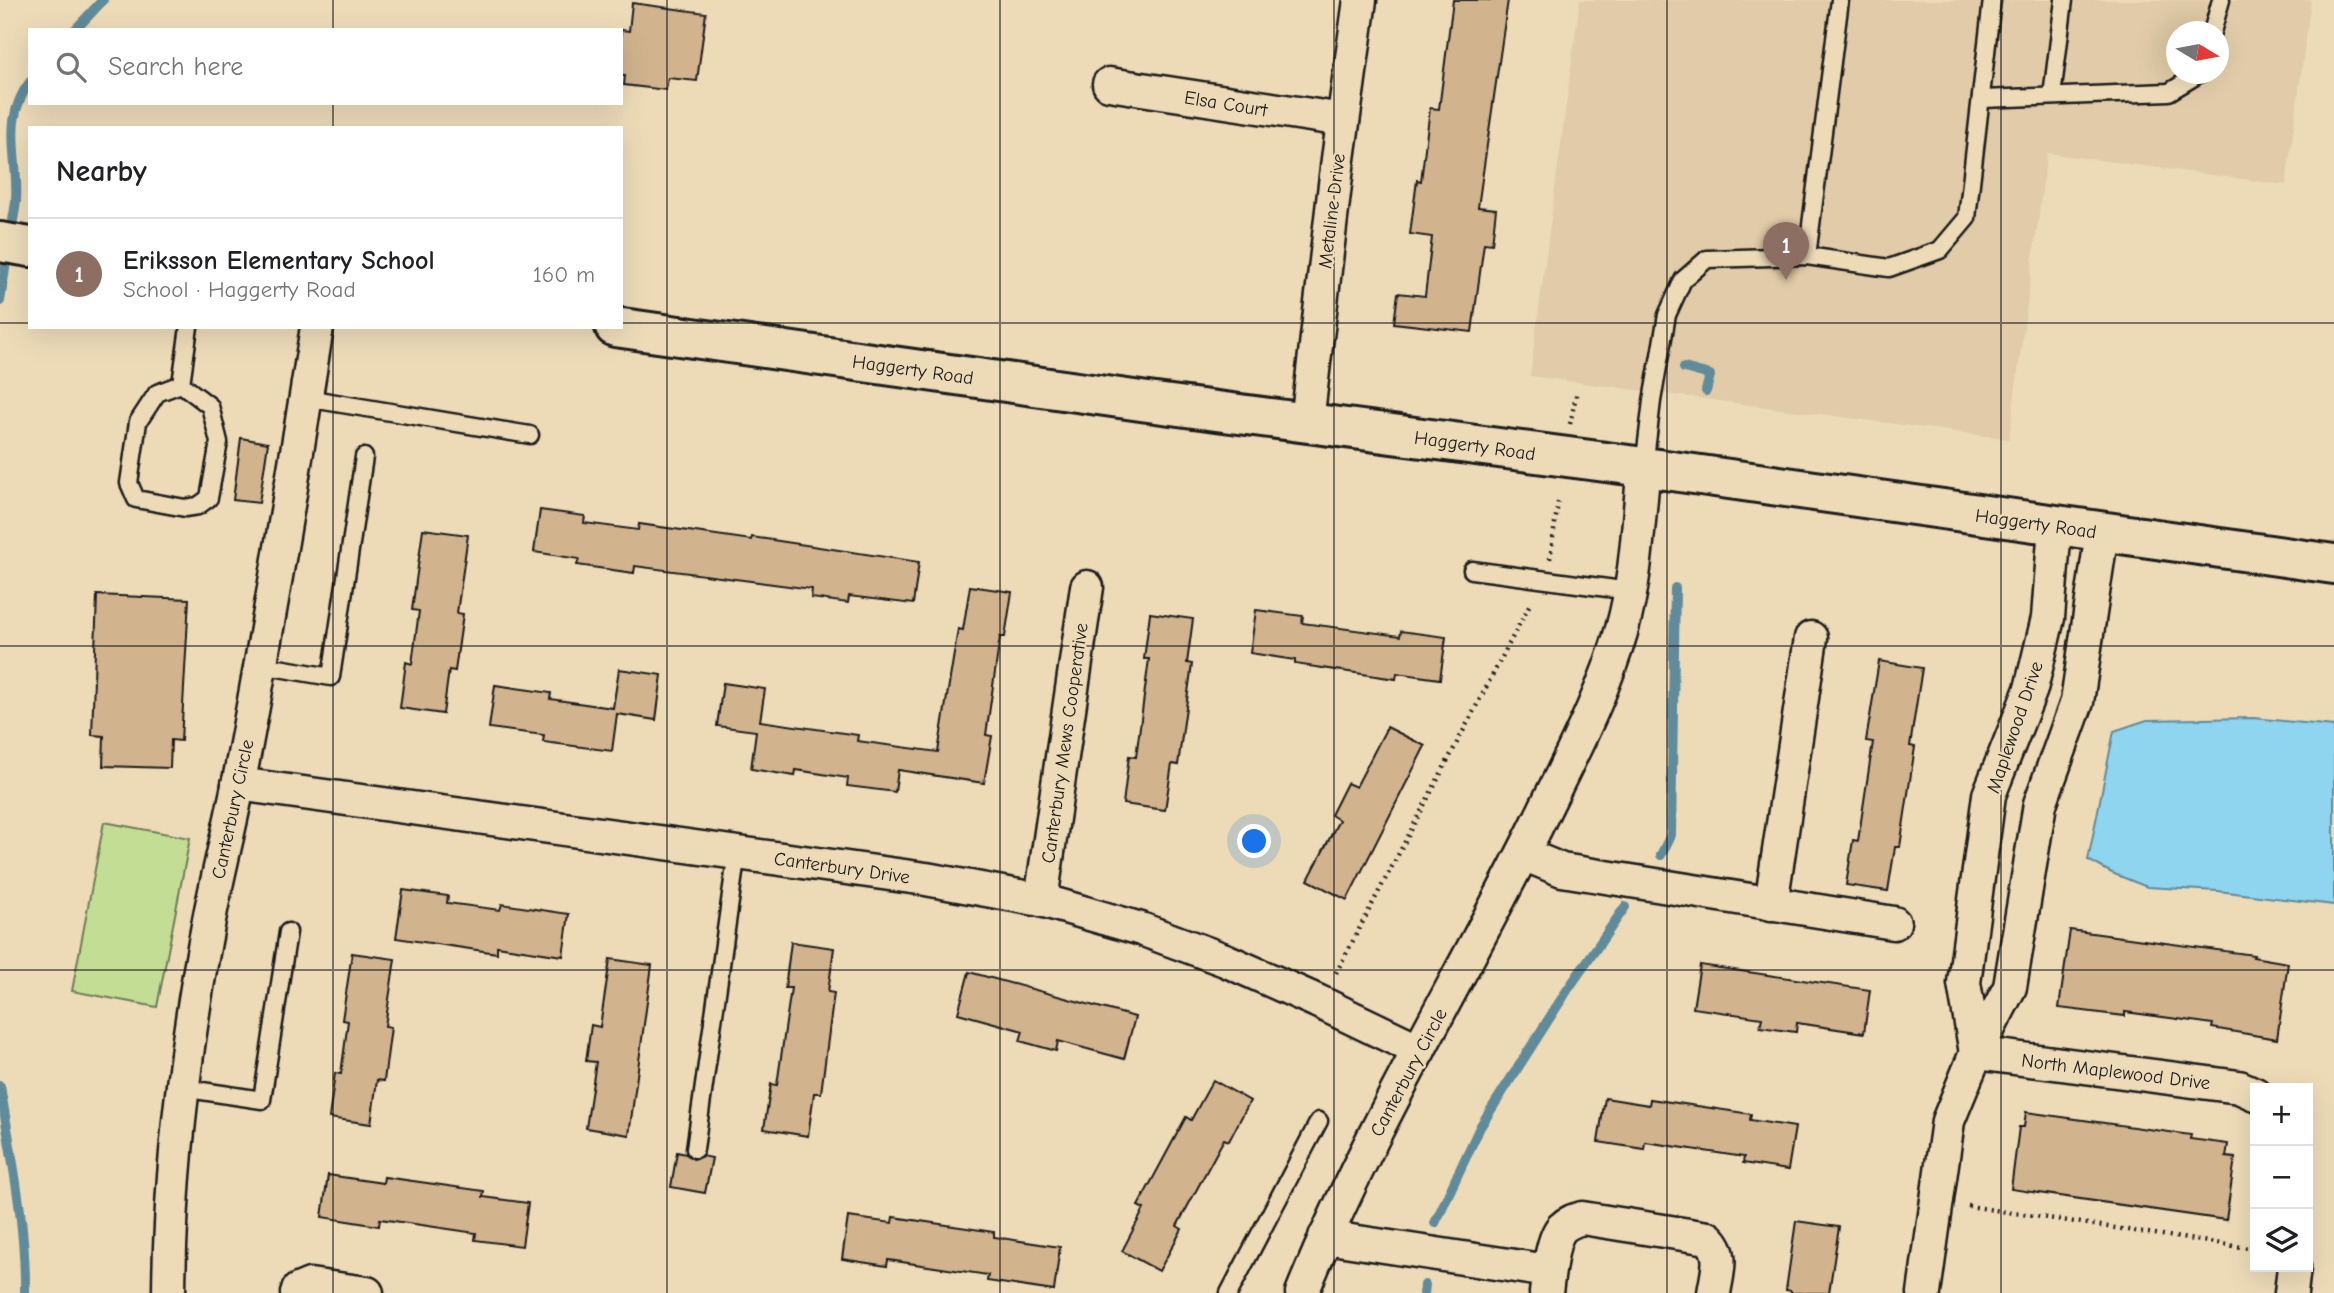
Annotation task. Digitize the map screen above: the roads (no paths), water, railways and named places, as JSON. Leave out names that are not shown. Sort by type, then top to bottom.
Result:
[{"type":"main road","points":[[0,242],[28,247]]},
{"type":"main road","name":"Haggerty Road","points":[[623,328],[2334,564]]},
{"type":"street","name":"Metaline Drive","points":[[1307,422],[1314,344],[1360,0]]},
{"type":"street","name":"Elsa Court","points":[[1109,84],[1343,120]]},
{"type":"street","name":"Canterbury Circle","points":[[169,1293],[172,1195],[182,1088],[210,915],[239,784],[261,665],[317,329]]},
{"type":"street","name":"Canterbury Circle","points":[[1302,1293],[1354,1175],[1523,854],[1605,682],[1630,591],[1644,467]]},
{"type":"street","name":"Maplewood Drive","points":[[1976,1053],[1965,983],[1989,795],[2031,689],[2048,618],[2055,526]]},
{"type":"street","points":[[1924,1293],[1948,1121],[1976,1053],[2010,987],[2040,804],[2077,702],[2102,532]]},
{"type":"street","name":"Canterbury Mews Cooperative","points":[[1041,900],[1087,587]]},
{"type":"street","points":[[1770,904],[1811,638]]},
{"type":"street","name":"Canterbury Drive","points":[[239,784],[926,879],[1041,900],[1141,929],[1225,960],[1419,1050]]},
{"type":"street","points":[[1523,854],[1562,870],[1894,923]]},
{"type":"street","name":"North Maplewood Drive","points":[[1976,1053],[2239,1087],[2250,1092]]},
{"type":"street","points":[[1325,1237],[1547,1282],[1559,1230],[1569,1222],[1582,1218],[1708,1238],[1716,1245],[1720,1254],[1714,1293]]},
{"type":"street","points":[[2291,1293],[2293,1272]]},
{"type":"street","points":[[297,1293],[310,1285],[368,1293]]},
{"type":"lane","points":[[1807,256],[1840,0]]},
{"type":"lane","points":[[1644,467],[1667,315],[1683,280],[1707,259],[1807,256],[1889,268],[1940,250],[1967,219],[1992,0]]},
{"type":"lane","points":[[2052,96],[2064,0]]},
{"type":"lane","points":[[2215,21],[2221,0]]},
{"type":"lane","points":[[1982,99],[2169,92],[2182,84]]},
{"type":"lane","points":[[181,384],[189,329]]},
{"type":"lane","points":[[181,384],[210,406],[219,442],[209,498],[198,506],[186,508],[136,499],[129,483],[138,422],[157,393],[181,384]]},
{"type":"lane","points":[[306,398],[530,435]]},
{"type":"lane","points":[[261,665],[331,677],[364,457]]},
{"type":"lane","points":[[1472,570],[1630,591]]},
{"type":"lane","points":[[695,1149],[737,852]]},
{"type":"lane","points":[[182,1088],[262,1100],[288,932]]},
{"type":"lane","points":[[1229,1293],[1320,1121]]},
{"type":"water","points":[[2254,718],[2334,726],[2334,905],[2218,891],[2147,887],[2088,860],[2114,731],[2147,720]]},
{"type":"waterway","points":[[77,28],[103,0]]},
{"type":"waterway","points":[[10,235],[16,201],[14,125],[21,96],[28,85]]},
{"type":"waterway","points":[[0,301],[8,249]]},
{"type":"waterway","points":[[1684,368],[1710,375],[1706,391]]},
{"type":"waterway","points":[[1661,855],[1671,835],[1675,588]]},
{"type":"waterway","points":[[1435,1223],[1480,1127],[1568,989],[1625,907]]},
{"type":"waterway","points":[[0,1086],[20,1215],[25,1293]]},
{"type":"waterway","points":[[1424,1293],[1425,1285]]},
{"type":"place","name":"Eriksson Elementary School","points":[[1786,280]]}]
